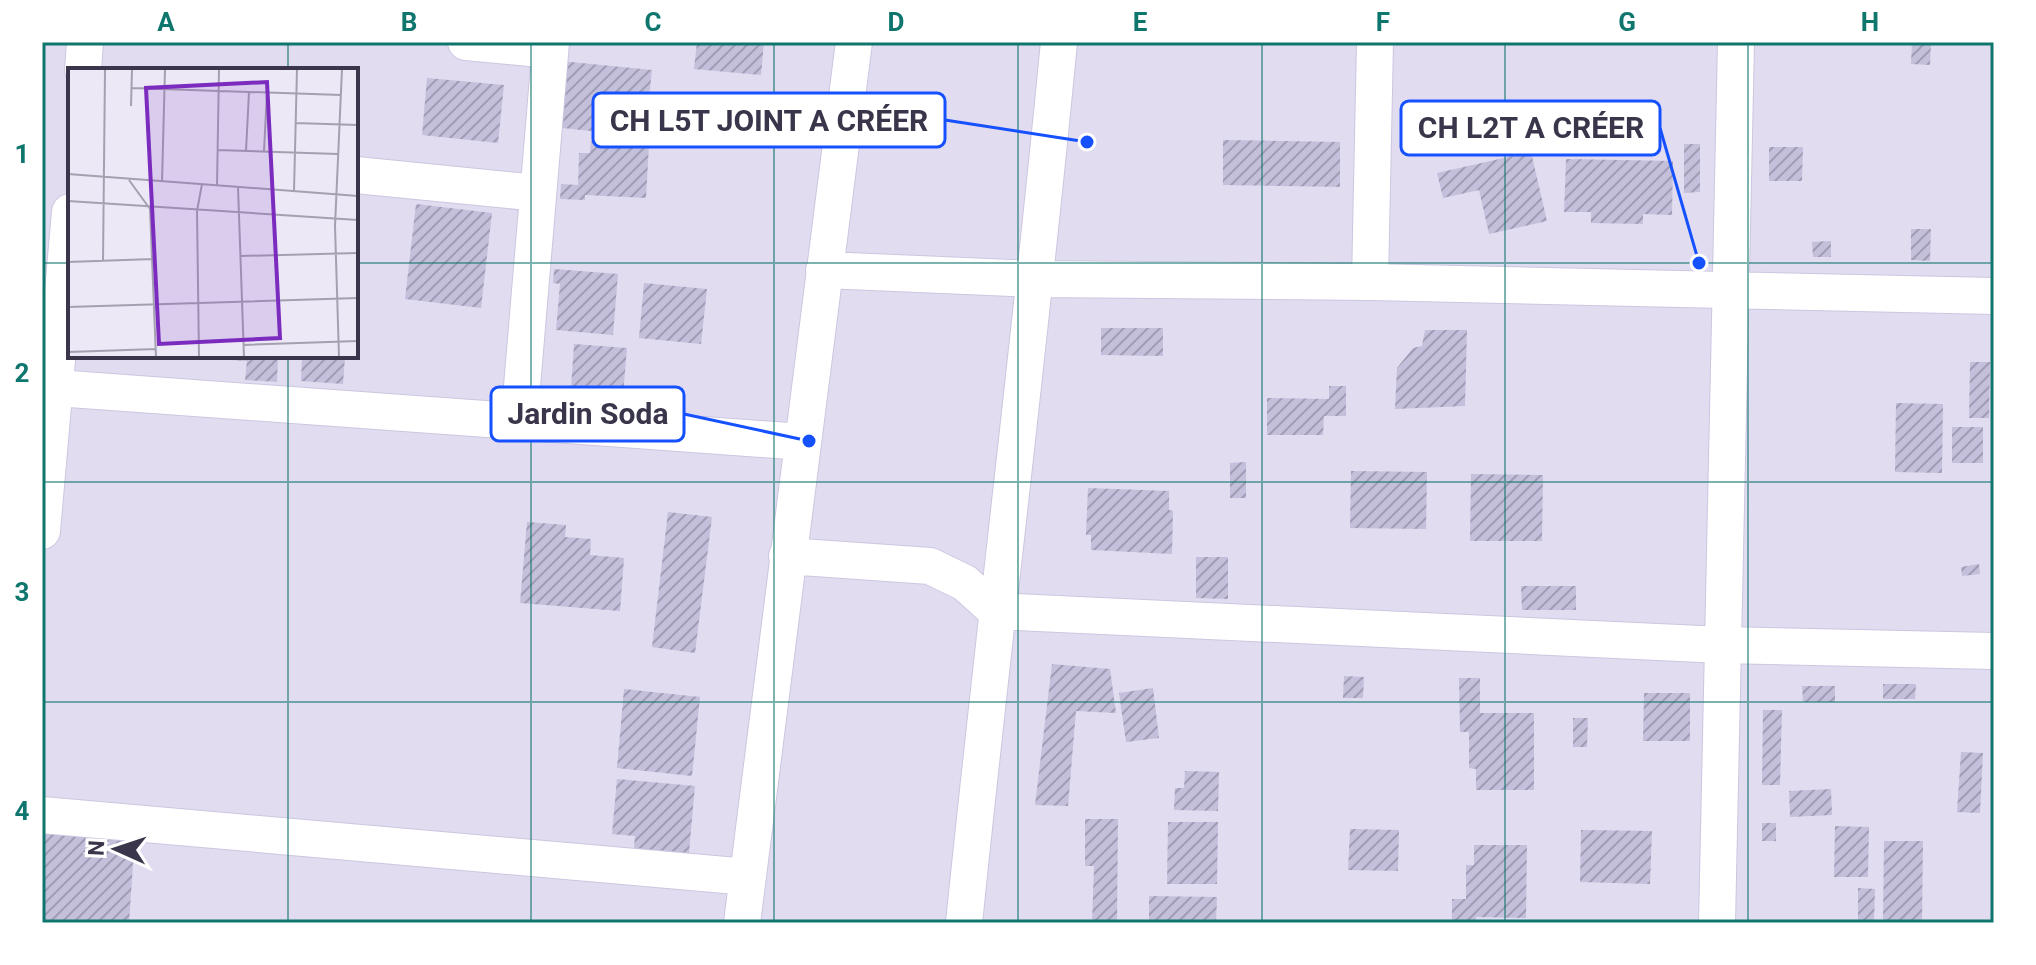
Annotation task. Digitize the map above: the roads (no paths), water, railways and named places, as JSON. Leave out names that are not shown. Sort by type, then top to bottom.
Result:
[{"type":"street","points":[[83,68],[85,42]]},
{"type":"street","points":[[466,42],[551,46],[519,422]]},
{"type":"street","points":[[742,923],[854,42]]},
{"type":"street","points":[[964,923],[996,611],[1037,279],[1059,42]]},
{"type":"street","points":[[1370,282],[1375,42]]},
{"type":"street","points":[[1717,923],[1736,42]]},
{"type":"street","points":[[358,175],[538,193]]},
{"type":"street","points":[[42,531],[48,388],[68,228]]},
{"type":"street","points":[[824,270],[1037,279],[1370,282],[1994,296]]},
{"type":"street","points":[[48,388],[803,442]]},
{"type":"street","points":[[787,556],[930,566],[965,583],[996,611],[1722,645],[1994,651]]},
{"type":"street","points":[[42,815],[748,877]]},
{"type":"place","name":"CH L5T JOINT A CRÉER","points":[[1087,142]]},
{"type":"place","name":"CH L2T A CRÉER","points":[[1699,263]]},
{"type":"place","name":"Jardin Soda","points":[[809,441]]}]
